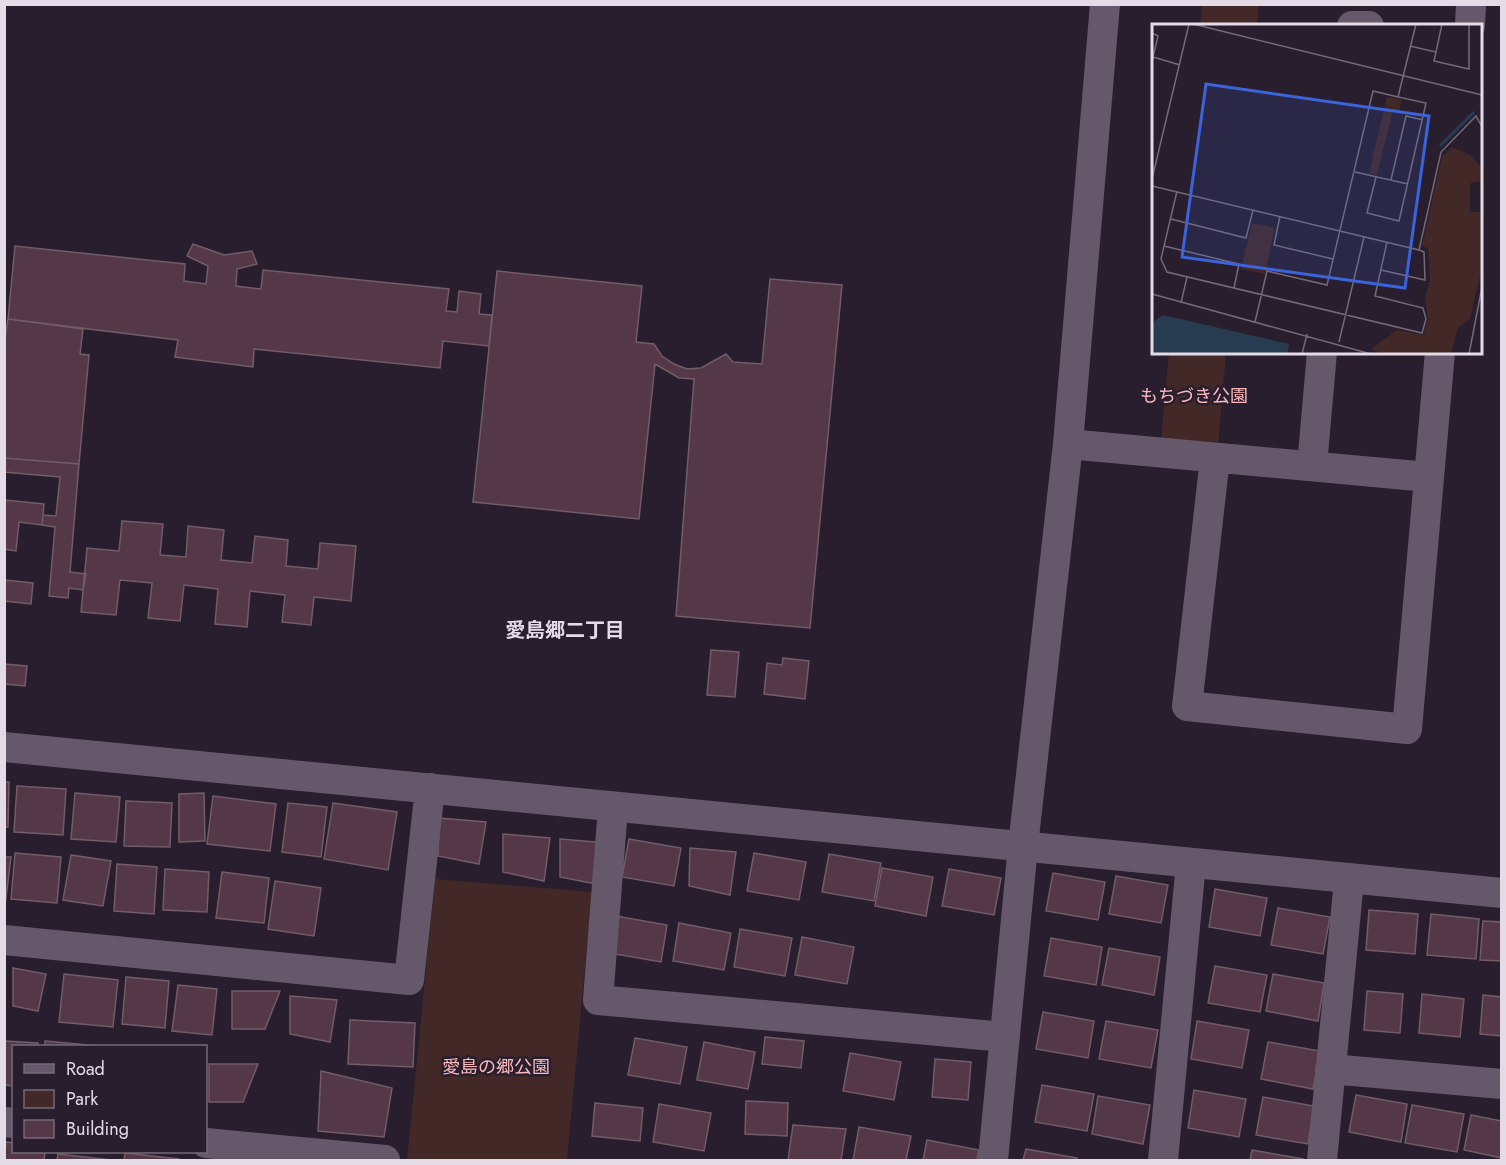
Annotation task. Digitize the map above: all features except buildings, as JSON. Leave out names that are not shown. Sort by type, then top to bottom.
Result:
[{"type":"street","points":[[993,1161],[1023,846],[1068,444],[1105,4]]},
{"type":"street","points":[[1470,24],[1471,4]]},
{"type":"street","points":[[1312,466],[1322,354]]},
{"type":"street","points":[[1215,458],[1187,706],[1407,729],[1440,354]]},
{"type":"street","points":[[1068,444],[1428,477]]},
{"type":"street","points":[[4,747],[1349,880],[1502,893]]},
{"type":"street","points":[[4,940],[409,980],[430,788]]},
{"type":"street","points":[[614,808],[598,1000],[1005,1037]]},
{"type":"street","points":[[1163,1161],[1191,864]]},
{"type":"street","points":[[1323,1161],[1349,880]]},
{"type":"street","points":[[1330,1069],[1502,1084]]},
{"type":"street","points":[[207,1143],[385,1161]]},
{"type":"green space","points":[[1202,5],[1259,5],[1257,24],[1200,24]]},
{"type":"green space","name":"もちづき公園","points":[[1169,354],[1226,354],[1218,445],[1161,440]]},
{"type":"green space","name":"愛島の郷公園","points":[[435,879],[592,892],[567,1160],[407,1160]]},
{"type":"district","name":"愛島郷二丁目","points":[[565,630]]}]
